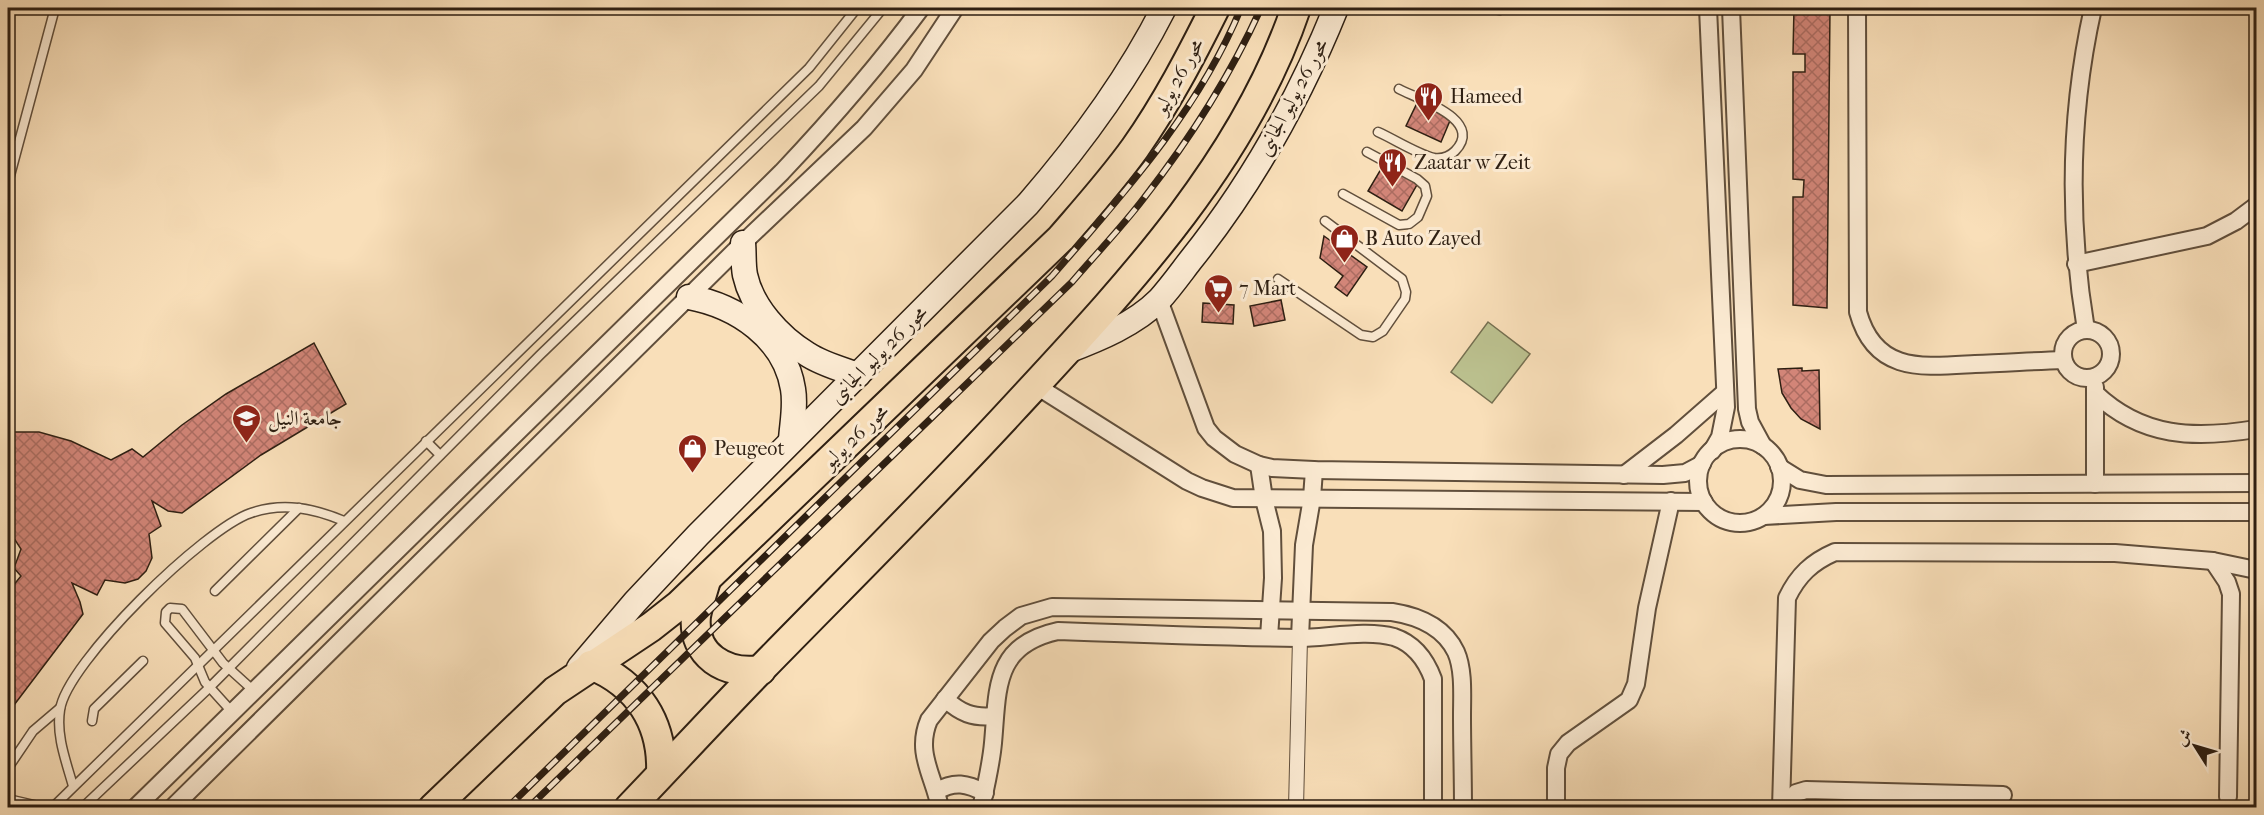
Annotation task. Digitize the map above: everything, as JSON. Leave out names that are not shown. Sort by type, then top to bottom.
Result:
[{"type":"highway","name":"محور 26 يوليو","points":[[433,807],[525,718],[568,682],[651,627],[706,580],[1019,278],[1076,220],[1134,149],[1166,100],[1215,8]]},
{"type":"highway","points":[[628,807],[939,488],[1065,352],[1170,231],[1215,169],[1255,101],[1287,33],[1296,8]]},
{"type":"highway","points":[[706,580],[696,616],[696,630],[701,644],[719,665],[746,672],[761,670]]},
{"type":"highway","points":[[591,665],[604,670],[627,686],[645,707],[659,739],[661,774]]},
{"type":"main road","name":"محور 26 يوليو الجانبى","points":[[568,682],[635,602],[698,535],[1028,204],[1067,159],[1102,111],[1164,8]]},
{"type":"main road","name":"محور 26 يوليو الجانبى","points":[[1065,352],[1110,333],[1159,300],[1210,237],[1287,114],[1321,46],[1336,8]]},
{"type":"main road","points":[[743,243],[744,273],[749,290],[777,330],[807,355],[858,375]]},
{"type":"main road","points":[[689,297],[731,309],[759,331],[777,352],[791,379],[794,392],[791,440]]},
{"type":"street","points":[[135,807],[255,692],[782,172],[881,62],[921,8]]},
{"type":"street","points":[[172,807],[743,243],[864,128],[914,70],[955,8]]},
{"type":"street","points":[[1708,8],[1725,392],[1724,423],[1707,457],[1698,483],[1704,502],[1717,516],[1726,520],[1745,522],[1764,516],[1826,512],[2256,512]]},
{"type":"street","points":[[1731,8],[1747,409],[1750,422],[1763,446],[1779,467],[1782,485],[1771,510],[1764,516]]},
{"type":"street","points":[[1857,8],[1858,312],[1866,333],[1889,357],[1917,366],[2063,360]]},
{"type":"street","points":[[2086,330],[2076,264],[2072,186],[2081,70],[2093,8]]},
{"type":"street","points":[[2076,264],[2207,236],[2236,221],[2256,206]]},
{"type":"street","points":[[1159,300],[1206,428],[1214,438],[1235,454],[1259,465],[1272,468],[1314,470],[1674,474],[1685,473],[1721,444],[1742,439],[1763,446]]},
{"type":"street","points":[[2095,484],[2096,385],[2109,364],[2111,352],[2103,336],[2098,332],[2086,330],[2073,335],[2068,340],[2063,360],[2070,372],[2075,376],[2089,379],[2096,385],[2128,419],[2160,431],[2210,434],[2256,429]]},
{"type":"street","points":[[1035,385],[1202,488],[1233,498],[1704,502]]},
{"type":"street","points":[[1624,475],[1676,435],[1725,392]]},
{"type":"street","points":[[1259,465],[1272,531],[1269,637]]},
{"type":"street","points":[[1779,467],[1800,480],[1826,485],[2256,483]]},
{"type":"street","points":[[1296,807],[1304,545],[1314,470]]},
{"type":"street","points":[[1556,807],[1556,768],[1559,754],[1568,743],[1629,700],[1636,684],[1647,608],[1671,501]]},
{"type":"street","points":[[1782,807],[1787,598],[1795,582],[1819,559],[1835,552],[2103,553],[2213,561],[2255,569]]},
{"type":"street","points":[[2213,561],[2227,582],[2231,594],[2228,797]]},
{"type":"street","points":[[2231,594],[2244,576],[2255,569]]},
{"type":"street","points":[[939,799],[923,746],[924,733],[929,720],[991,641],[1005,628],[1021,616],[1052,606],[1392,612],[1411,615],[1426,621],[1444,635],[1456,653],[1462,682],[1463,807]]},
{"type":"street","points":[[983,800],[991,764],[994,716],[1000,681],[1011,657],[1022,645],[1039,636],[1058,631],[1300,638],[1375,634],[1395,637],[1411,646],[1426,661],[1433,679],[1433,807]]},
{"type":"street","points":[[255,692],[272,709]]},
{"type":"street","points":[[945,699],[958,711],[970,716],[994,716]]},
{"type":"street","points":[[233,713],[250,731]]},
{"type":"street","points":[[1783,769],[1797,785],[1806,790],[2003,795]]},
{"type":"street","points":[[939,799],[948,785],[960,783],[972,786],[983,800]]},
{"type":"street","points":[[1782,807],[1788,799],[1806,790]]},
{"type":"lane","points":[[8,183],[55,8]]},
{"type":"lane","points":[[52,807],[809,68],[857,8]]},
{"type":"lane","points":[[82,807],[209,688],[549,347],[819,86],[883,8]]},
{"type":"lane","points":[[1488,8],[1500,10],[1507,8]]},
{"type":"lane","points":[[1378,132],[1434,158],[1449,156],[1460,145],[1462,130],[1454,117],[1399,89]]},
{"type":"lane","points":[[1343,194],[1399,225],[1409,224],[1418,217],[1427,196],[1425,186],[1417,179],[1367,152]]},
{"type":"lane","points":[[1278,279],[1361,335],[1373,337],[1383,331],[1405,299],[1406,292],[1402,279],[1325,221]]},
{"type":"lane","points":[[426,441],[440,455]]},
{"type":"lane","points":[[74,786],[62,750],[60,708],[69,687],[114,628],[154,586],[196,548],[226,525],[248,514],[272,507],[299,508],[321,511],[344,521]]},
{"type":"lane","points":[[215,591],[299,508]]},
{"type":"lane","points":[[233,713],[209,688],[191,652],[165,623],[166,612],[170,608],[182,609],[228,668],[255,692]]},
{"type":"lane","points":[[92,721],[94,709],[143,661]]},
{"type":"lane","points":[[8,768],[21,745],[33,731],[60,708]]},
{"type":"lane","points":[[8,799],[47,807]]},
{"type":"green space","points":[[1488,322],[1530,354],[1492,403],[1451,372]]},
{"type":"building","points":[[1794,8],[1830,8],[1827,308],[1793,305],[1793,197],[1803,197],[1804,180],[1793,179],[1793,72],[1805,72],[1805,54],[1793,54]]},
{"type":"building","name":"Hameed","points":[[1418,101],[1452,116],[1441,142],[1406,126]]},
{"type":"building","name":"Zaatar w Zeit","points":[[1384,164],[1418,183],[1402,211],[1368,191]]},
{"type":"building","name":"B Auto Zayed","points":[[1324,236],[1367,267],[1347,296],[1335,287],[1343,276],[1320,258]]},
{"type":"building","points":[[1281,300],[1285,320],[1254,326],[1250,306]]},
{"type":"building","name":"7 Mart","points":[[1203,303],[1234,305],[1233,324],[1202,322]]},
{"type":"building","points":[[314,343],[346,404],[261,455],[182,513],[168,511],[152,501],[161,526],[149,534],[152,558],[146,571],[138,579],[125,583],[105,580],[97,595],[72,583],[83,614],[8,713],[8,592],[21,576],[14,568],[21,549],[8,529],[8,432],[39,432],[71,441],[111,460],[132,449],[143,457],[182,425],[226,394]]},
{"type":"building","points":[[1802,368],[1802,371],[1819,370],[1820,429],[1801,419],[1782,393],[1778,369]]},
{"type":"railway","points":[[507,808],[1052,276],[1132,182],[1182,116],[1224,45],[1241,8]]},
{"type":"railway","points":[[528,808],[1072,282],[1136,209],[1177,153],[1222,82],[1261,8]]},
{"type":"place","name":"Hameed","points":[[1429,122]]},
{"type":"place","name":"Zaatar w Zeit","points":[[1393,188]]},
{"type":"place","name":"B Auto Zayed","points":[[1344,264]]},
{"type":"place","name":"7 Mart","points":[[1218,314]]},
{"type":"place","name":"جامعة النيل","points":[[247,444]]},
{"type":"place","name":"Peugeot","points":[[693,474]]}]
